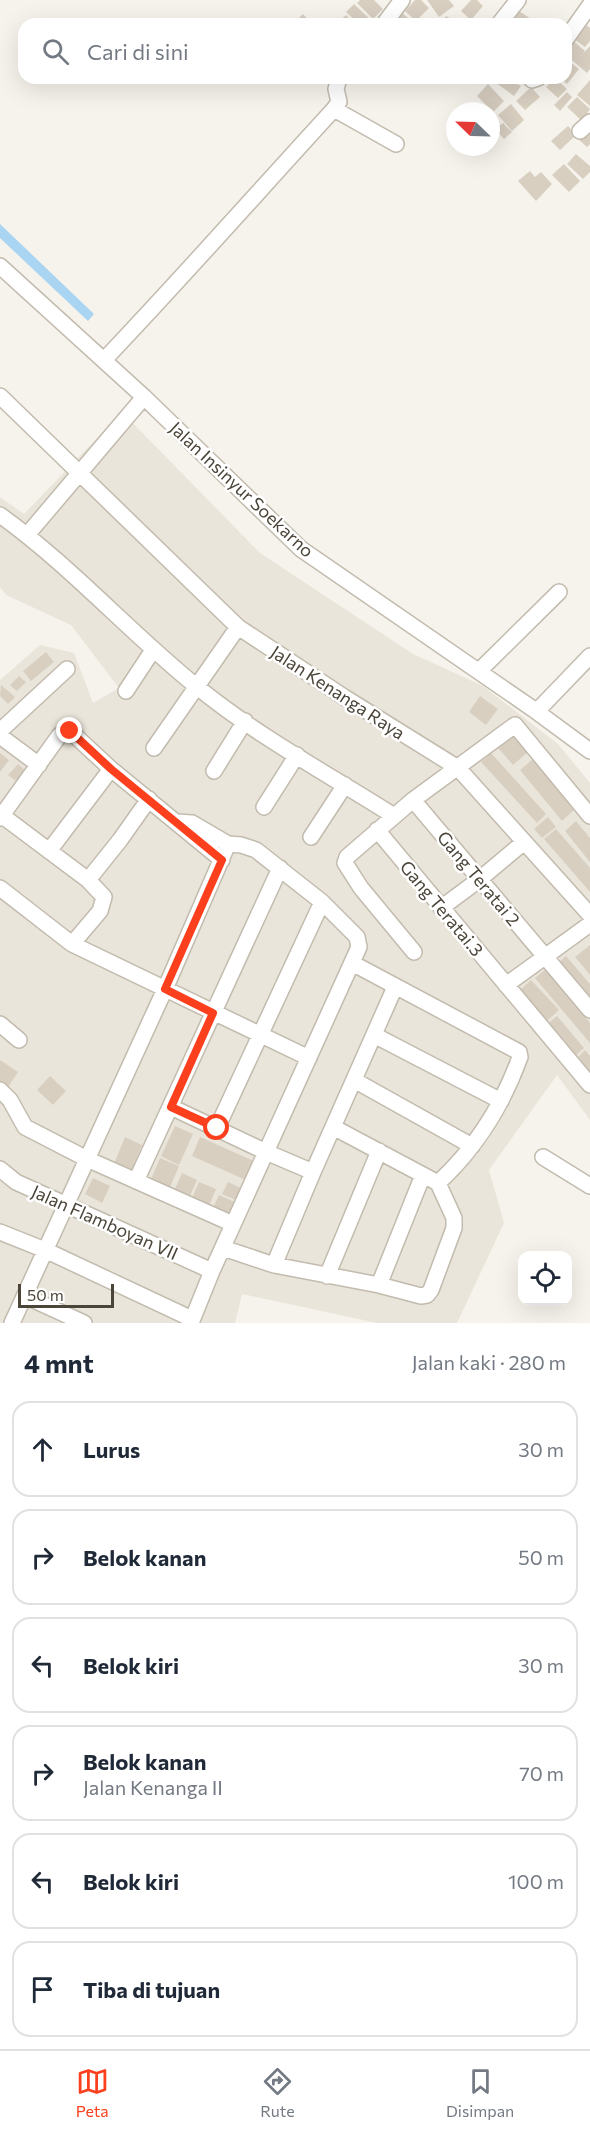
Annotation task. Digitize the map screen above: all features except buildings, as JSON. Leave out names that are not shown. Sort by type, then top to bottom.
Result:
[{"type":"street","points":[[388,18],[402,0]]},
{"type":"street","points":[[504,18],[518,0]]},
{"type":"street","points":[[572,30],[590,5]]},
{"type":"street","points":[[104,360],[134,330],[334,109],[339,102],[336,89],[337,84]]},
{"type":"street","points":[[334,109],[396,144]]},
{"type":"street","name":"Jalan Insinyur Soekarno","points":[[0,266],[144,397],[300,549],[479,671],[545,702],[590,751]]},
{"type":"street","name":"Jalan Kenanga Raya","points":[[0,396],[238,627],[458,768],[590,915]]},
{"type":"street","points":[[27,535],[144,397]]},
{"type":"street","points":[[0,515],[65,566],[153,650],[197,687],[245,721],[394,816]]},
{"type":"street","points":[[479,671],[559,592]]},
{"type":"street","points":[[154,748],[238,627]]},
{"type":"street","points":[[126,691],[153,650]]},
{"type":"street","points":[[545,702],[590,656]]},
{"type":"street","points":[[0,731],[67,669]]},
{"type":"street","points":[[214,771],[245,721]]},
{"type":"street","points":[[414,952],[361,888],[345,863],[347,856],[413,800],[515,725],[590,816]]},
{"type":"street","points":[[72,944],[100,911],[104,897],[88,880],[1,815],[65,731],[70,731],[111,769],[222,860]]},
{"type":"street","points":[[0,736],[39,765]]},
{"type":"street","points":[[264,807],[297,755]]},
{"type":"street","points":[[49,851],[111,769]]},
{"type":"street","points":[[311,837],[345,785]]},
{"type":"street","points":[[88,880],[149,799]]},
{"type":"street","name":"Gang Teratai 2","points":[[413,800],[590,1010]]},
{"type":"street","points":[[0,1232],[45,1250],[191,1321],[359,947],[357,937],[322,902],[248,846],[228,844],[192,823],[177,822]]},
{"type":"street","name":"Gang Teratai.3","points":[[377,830],[590,1085]]},
{"type":"street","points":[[441,908],[524,842]]},
{"type":"street","points":[[12,1323],[165,989],[228,844]]},
{"type":"street","points":[[136,1181],[280,868]]},
{"type":"street","points":[[0,888],[72,944],[309,1058]]},
{"type":"street","points":[[217,1128],[322,902]]},
{"type":"street","points":[[506,985],[590,924]]},
{"type":"street","points":[[352,963],[519,1052],[520,1058],[501,1101],[472,1146],[438,1183]]},
{"type":"street","points":[[274,1265],[395,987]]},
{"type":"street","points":[[0,1024],[19,1040]]},
{"type":"street","points":[[374,1035],[501,1101]]},
{"type":"street","points":[[354,1080],[472,1146]]},
{"type":"street","points":[[0,1090],[10,1100],[25,1127],[87,1159],[233,1224]]},
{"type":"street","points":[[171,1107],[313,1172]]},
{"type":"street","points":[[223,1248],[274,1265],[379,1285],[421,1296],[431,1290],[454,1228],[454,1218],[438,1183],[333,1127]]},
{"type":"street","points":[[327,1276],[379,1151]]},
{"type":"street","points":[[543,1157],[590,1186]]},
{"type":"street","name":"Jalan Flamboyan VII","points":[[0,1169],[16,1182],[212,1271]]},
{"type":"street","points":[[379,1285],[423,1175]]},
{"type":"street","points":[[25,1296],[84,1323]]},
{"type":"shaded area","points":[[122,412],[260,553],[413,654],[483,686],[558,744],[590,783],[590,1120],[557,1075],[489,1170],[504,1223],[457,1323],[377,1323],[242,1294],[235,1323],[0,1323],[0,680],[40,645],[74,653],[93,703],[119,688],[71,625],[6,595],[0,587],[0,497],[24,514]]},
{"type":"water","points":[[0,224],[94,314],[88,321],[0,238]]},
{"type":"route","points":[[70,731],[111,769],[222,860],[165,989],[213,1013],[171,1107],[217,1128]]}]
